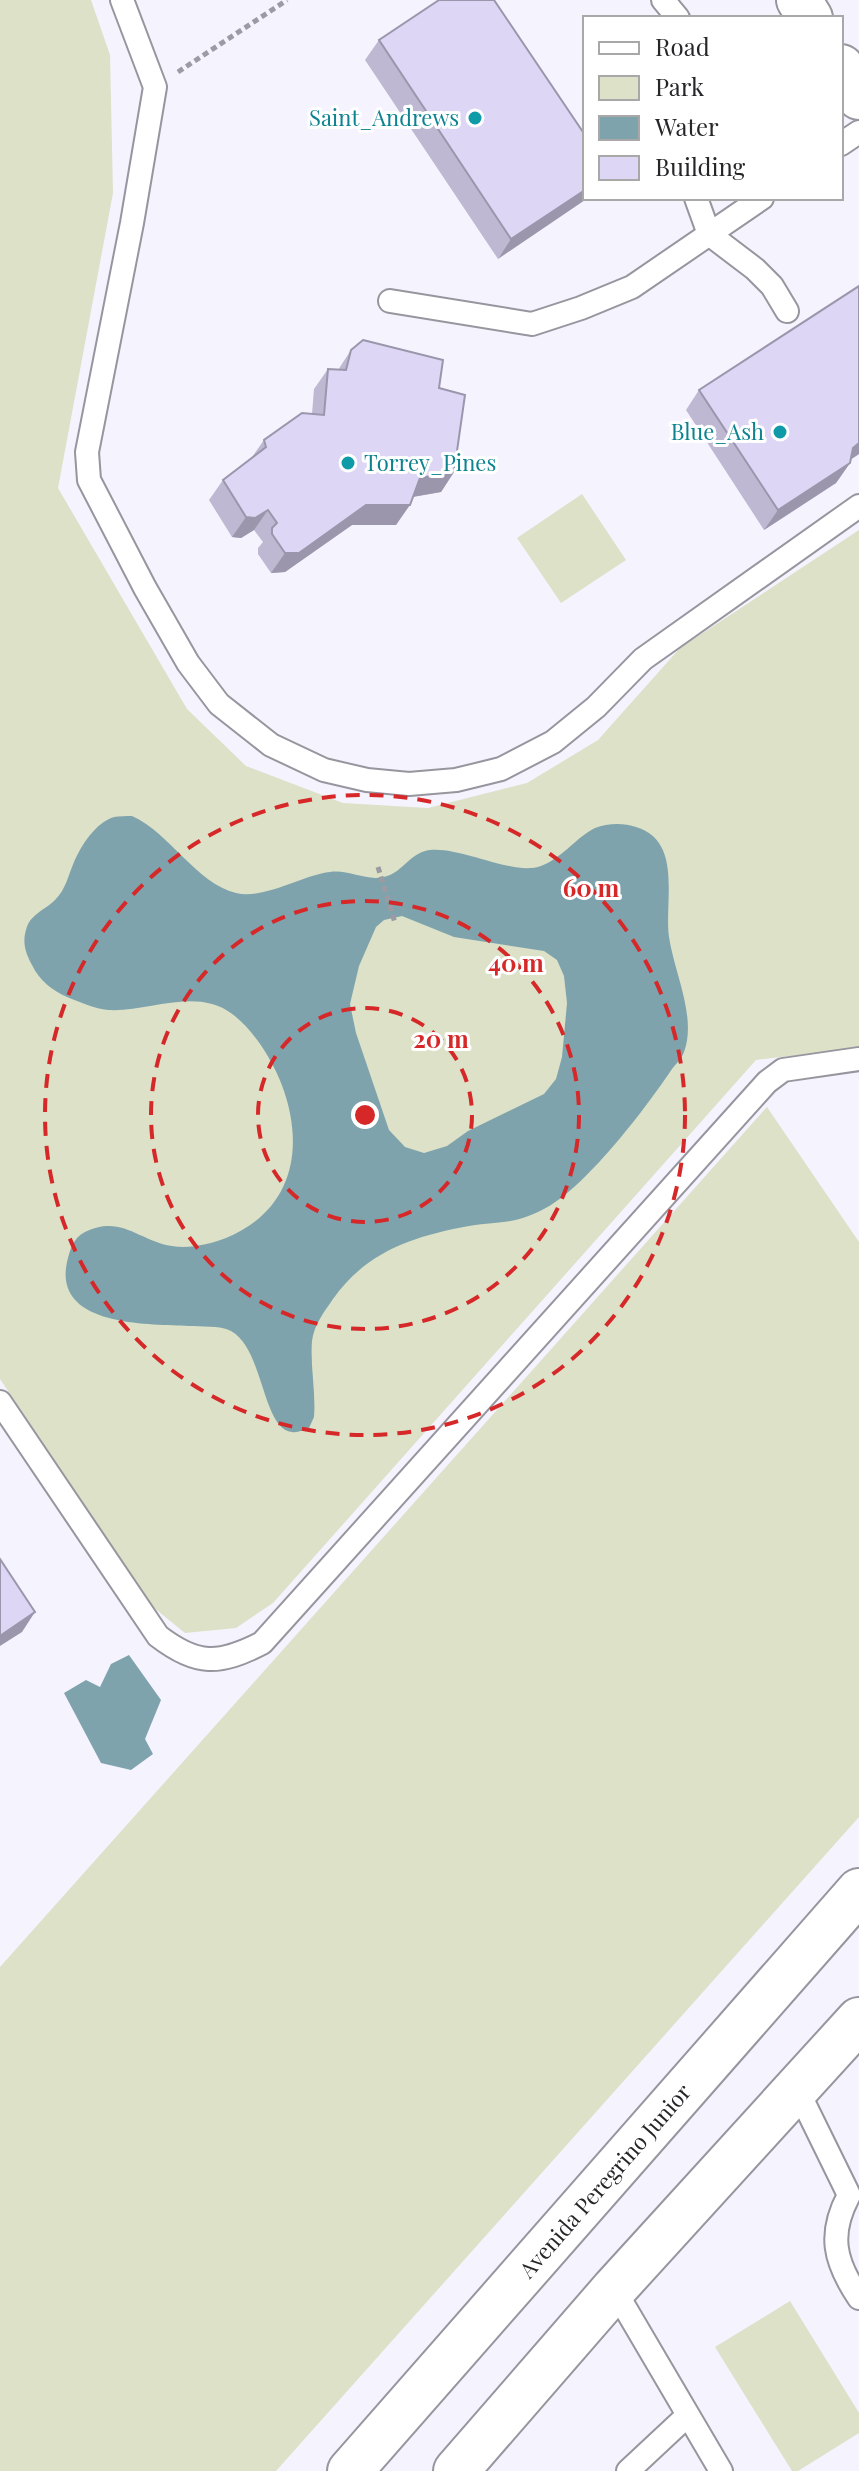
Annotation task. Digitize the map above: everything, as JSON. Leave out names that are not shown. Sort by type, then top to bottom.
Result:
[{"type":"street","points":[[843,70],[859,97]]},
{"type":"street","name":"Avenida Peregrino Junior","points":[[350,2471],[857,1897]]},
{"type":"street","points":[[456,2471],[614,2289],[859,2020]]},
{"type":"lane","points":[[122,0],[155,87],[87,452],[89,480],[188,663],[219,704],[271,745],[324,770],[395,783],[456,780],[501,769],[553,742],[596,707],[643,659],[859,506]]},
{"type":"lane","points":[[663,0],[676,16]]},
{"type":"lane","points":[[697,200],[709,234],[755,269],[772,286],[787,311]]},
{"type":"lane","points":[[390,301],[532,324],[632,287],[759,200]]},
{"type":"lane","points":[[0,1402],[158,1636],[186,1655],[202,1659],[220,1661],[240,1654],[262,1643],[767,1082],[783,1070],[859,1059]]},
{"type":"lane","points":[[797,2089],[854,2195],[839,2215],[835,2249],[859,2298]]},
{"type":"lane","points":[[614,2289],[721,2471]]},
{"type":"lane","points":[[628,2471],[688,2415]]},
{"type":"path","points":[[155,87],[287,0]]},
{"type":"path","points":[[378,867],[395,923]]},
{"type":"green space","points":[[0,0],[91,0],[110,55],[113,193],[58,488],[187,709],[246,766],[343,803],[428,808],[527,783],[598,740],[680,648],[859,530],[859,1048],[756,1060],[273,1603],[236,1628],[185,1633],[153,1607],[0,1379]]},
{"type":"green space","points":[[582,494],[626,560],[561,603],[517,538]]},
{"type":"green space","points":[[767,1107],[859,1242],[859,1817],[276,2471],[0,2471],[0,1967]]},
{"type":"green space","points":[[790,2301],[859,2413],[859,2433],[798,2471],[792,2471],[715,2347]]},
{"type":"water","points":[[132,816],[159,834],[208,879],[222,888],[247,894],[330,872],[382,877],[430,850],[456,852],[513,867],[538,867],[554,859],[595,828],[611,824],[636,827],[651,834],[666,858],[669,937],[688,1024],[682,1056],[613,1147],[558,1200],[522,1218],[449,1230],[411,1241],[376,1257],[346,1282],[323,1314],[313,1335],[314,1417],[309,1428],[300,1431],[282,1428],[274,1417],[250,1354],[242,1340],[231,1331],[216,1327],[107,1318],[74,1299],[67,1283],[67,1262],[73,1245],[85,1232],[98,1227],[120,1227],[160,1243],[186,1247],[220,1240],[248,1227],[265,1213],[278,1196],[292,1158],[293,1136],[284,1091],[266,1052],[236,1017],[212,1004],[186,1001],[121,1010],[98,1008],[52,988],[38,975],[30,961],[25,948],[26,930],[31,920],[59,896],[90,836],[107,820]],"holes":[[[402,916],[454,937],[544,951],[557,960],[564,976],[567,1003],[562,1057],[556,1079],[544,1094],[468,1131],[447,1146],[424,1153],[405,1147],[389,1130],[356,1033],[350,1004],[359,966],[376,927],[384,920]]]},
{"type":"water","points":[[129,1655],[161,1700],[145,1739],[153,1754],[131,1770],[101,1763],[64,1693],[86,1680],[100,1687],[111,1664]]},
{"type":"building","name":"Saint_Andrews","points":[[439,0],[494,0],[583,132],[583,191],[511,239],[379,40]]},
{"type":"building","name":"Blue_Ash","points":[[859,286],[859,443],[853,448],[850,463],[778,510],[699,390]]},
{"type":"building","name":"Torrey_Pines","points":[[363,340],[443,360],[439,388],[465,395],[454,472],[420,478],[410,505],[366,505],[299,553],[285,553],[272,534],[272,528],[277,523],[268,510],[255,518],[246,517],[223,480],[266,447],[264,440],[302,413],[324,415],[328,369],[346,370],[351,350]]},
{"type":"building","points":[[0,1559],[35,1612],[0,1636]]},
{"type":"place","name":"Saint_Andrews","points":[[475,118]]},
{"type":"place","name":"Blue_Ash","points":[[780,432]]},
{"type":"place","name":"Torrey_Pines","points":[[348,463]]}]
